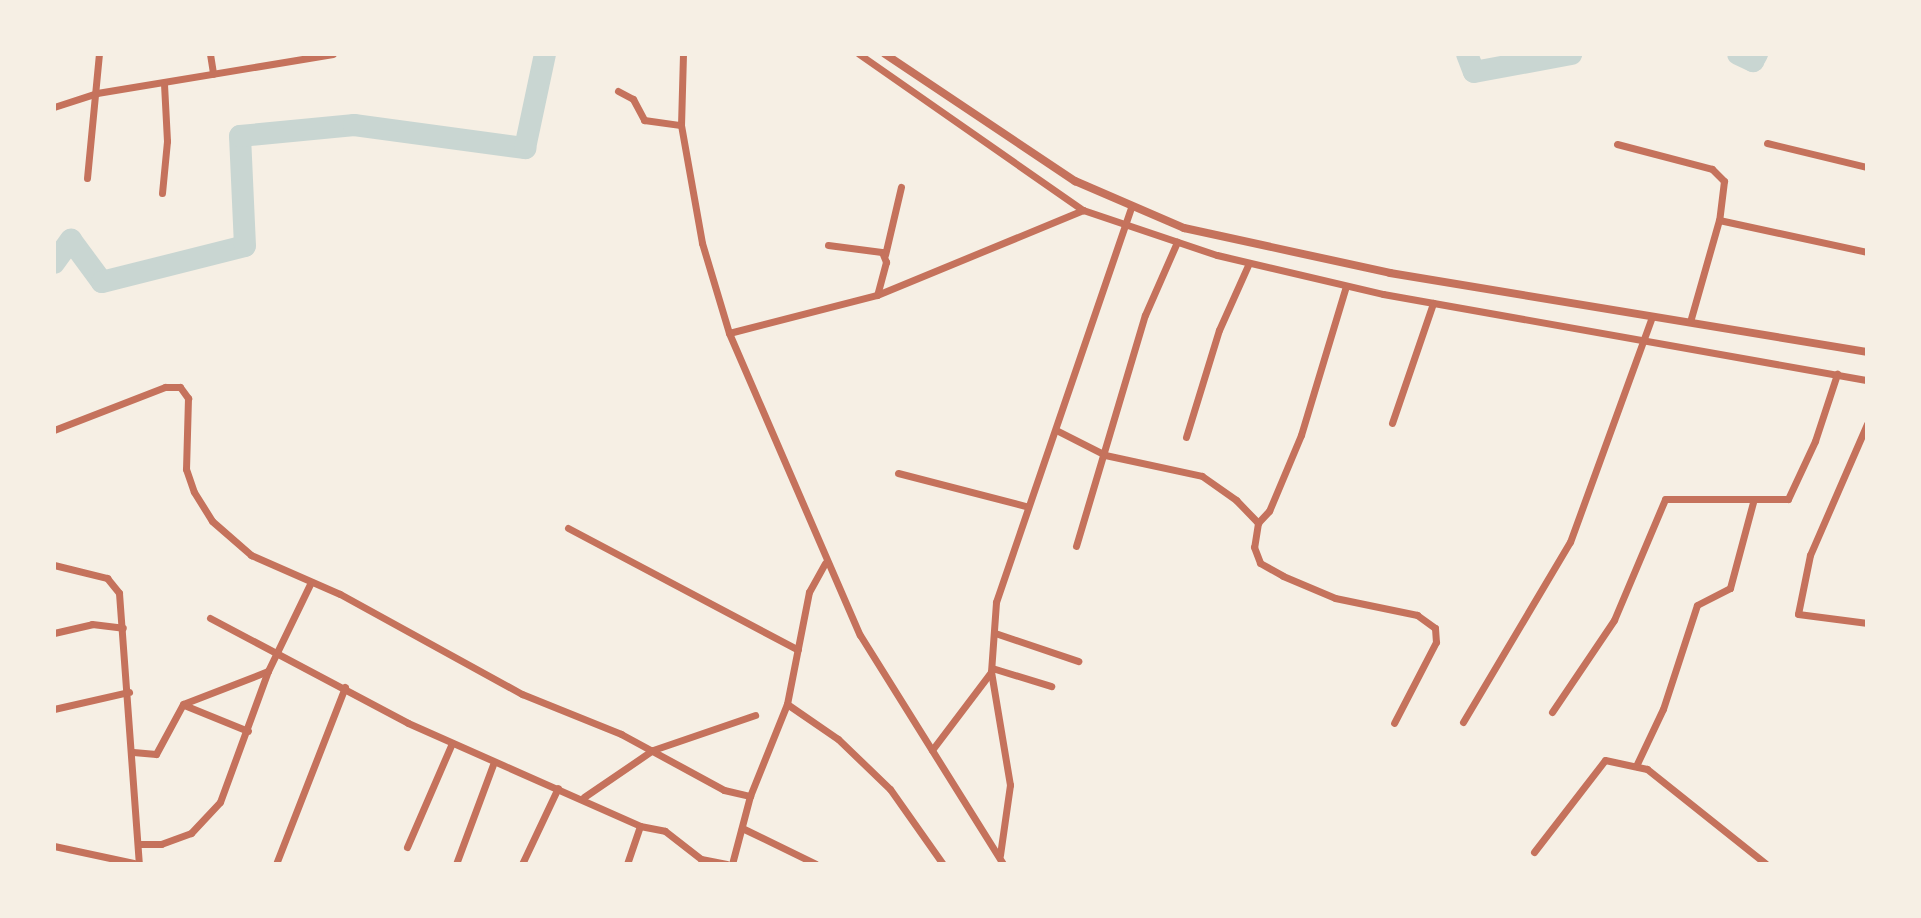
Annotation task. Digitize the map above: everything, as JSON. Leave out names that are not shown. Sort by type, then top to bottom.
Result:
[{"type":"street","points":[[87,178],[99,54]]},
{"type":"street","points":[[210,54],[213,74]]},
{"type":"street","points":[[54,107],[97,93],[213,74],[286,58],[333,54]]},
{"type":"street","points":[[683,54],[681,125],[702,243],[729,333],[825,563],[860,635],[1002,861]]},
{"type":"street","points":[[859,54],[1083,210],[1177,242],[1346,286],[1867,380]]},
{"type":"street","points":[[885,54],[1075,181],[1131,208],[1184,228],[1307,256],[1867,352]]},
{"type":"street","points":[[162,193],[167,141],[164,83]]},
{"type":"street","points":[[618,91],[633,99],[644,120],[681,125]]},
{"type":"street","points":[[1767,143],[1867,167]]},
{"type":"street","points":[[1617,144],[1712,169],[1726,188],[1690,322]]},
{"type":"street","points":[[877,295],[901,187]]},
{"type":"street","points":[[1002,861],[1009,755],[992,670],[1000,583],[1056,430],[1131,208]]},
{"type":"street","points":[[729,333],[877,295],[1083,210]]},
{"type":"street","points":[[1719,220],[1867,252]]},
{"type":"street","points":[[1076,546],[1145,315],[1177,242]]},
{"type":"street","points":[[828,245],[885,255]]},
{"type":"street","points":[[1186,437],[1219,330],[1249,263]]},
{"type":"street","points":[[1346,286],[1301,435],[1269,511],[1258,523],[1253,535],[1260,563],[1335,598],[1417,615],[1435,628],[1436,642],[1394,723]]},
{"type":"street","points":[[1392,423],[1433,303]]},
{"type":"street","points":[[1463,722],[1570,542],[1652,317]]},
{"type":"street","points":[[1552,712],[1614,620],[1665,499],[1779,503],[1795,493],[1837,374]]},
{"type":"street","points":[[54,430],[165,387],[180,387],[188,398],[186,469],[212,521],[251,555],[311,582],[522,694],[653,750],[700,778],[750,796]]},
{"type":"street","points":[[1867,424],[1810,555],[1798,614],[1867,623]]},
{"type":"street","points":[[1056,430],[1105,455],[1193,472],[1230,494],[1258,523]]},
{"type":"street","points":[[898,473],[1026,506]]},
{"type":"street","points":[[1636,766],[1663,709],[1697,605],[1730,588],[1753,502]]},
{"type":"street","points":[[568,528],[798,650]]},
{"type":"street","points":[[210,618],[452,743],[584,797],[640,826],[665,831],[701,859],[730,864],[750,796],[787,704],[809,592],[825,563]]},
{"type":"street","points":[[54,565],[113,582],[123,628],[129,692],[138,864],[54,846]]},
{"type":"street","points":[[138,844],[175,841],[208,819],[220,802],[268,671],[311,582]]},
{"type":"street","points":[[54,633],[92,624],[123,628]]},
{"type":"street","points":[[995,633],[1078,661]]},
{"type":"street","points":[[932,750],[992,670]]},
{"type":"street","points":[[992,670],[1051,686]]},
{"type":"street","points":[[133,752],[156,754],[183,704],[268,671]]},
{"type":"street","points":[[276,864],[345,687]]},
{"type":"street","points":[[54,709],[129,692]]},
{"type":"street","points":[[183,704],[248,731]]},
{"type":"street","points":[[787,704],[838,739],[890,789],[943,864]]},
{"type":"street","points":[[584,797],[653,750],[755,715]]},
{"type":"street","points":[[407,847],[452,743]]},
{"type":"street","points":[[456,864],[494,762]]},
{"type":"street","points":[[1534,852],[1600,762],[1636,766],[1659,777],[1766,864]]},
{"type":"street","points":[[522,864],[558,788]]},
{"type":"street","points":[[627,864],[640,826]]},
{"type":"street","points":[[742,828],[816,864]]},
{"type":"waterway","points":[[54,263],[71,240],[102,282],[245,246],[240,136],[354,125],[525,148],[545,54]]},
{"type":"waterway","points":[[1467,54],[1474,72],[1571,54]]},
{"type":"waterway","points":[[1738,54],[1753,61],[1757,54]]}]
